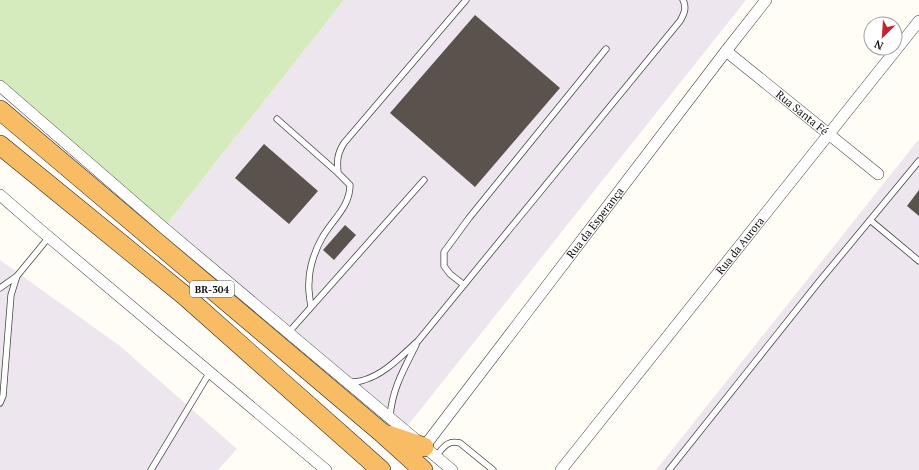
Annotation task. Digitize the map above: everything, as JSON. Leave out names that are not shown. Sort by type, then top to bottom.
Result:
[{"type":"highway","name":"BR-304","points":[[0,110],[385,425],[422,470]]},
{"type":"highway","name":"BR-304","points":[[0,145],[185,296],[381,470]]},
{"type":"highway","points":[[385,425],[430,452]]},
{"type":"street","name":"Rua da Esperança","points":[[430,452],[726,51],[766,0]]},
{"type":"street","name":"Rua da Aurora","points":[[561,470],[919,21]]},
{"type":"street","name":"Rua Santa Fé","points":[[726,51],[878,174]]},
{"type":"street","points":[[0,86],[166,229],[348,382],[385,425]]},
{"type":"street","points":[[0,195],[326,470]]},
{"type":"street","points":[[430,452],[452,470]]},
{"type":"lane","points":[[338,173],[337,160],[339,151],[344,143],[466,0]]},
{"type":"lane","points":[[348,382],[364,380],[379,373],[392,364],[418,341],[680,21],[686,5],[684,0]]},
{"type":"lane","points":[[464,285],[450,274],[444,266],[444,252],[469,218],[606,50]]},
{"type":"lane","points":[[277,119],[350,185],[350,194],[346,204],[321,239],[312,262],[309,282],[311,307]]},
{"type":"lane","points":[[669,470],[808,295],[919,161]]},
{"type":"lane","points":[[289,332],[424,180]]},
{"type":"lane","points":[[870,220],[919,261]]},
{"type":"lane","points":[[0,288],[17,276],[49,237]]},
{"type":"lane","points":[[0,403],[11,295],[17,276]]},
{"type":"lane","points":[[385,425],[395,388],[418,341]]},
{"type":"lane","points":[[151,470],[210,372]]},
{"type":"lane","points":[[430,452],[448,443],[460,443],[493,470]]},
{"type":"shaded area","points":[[344,0],[746,0],[405,429],[167,224]]},
{"type":"shaded area","points":[[919,139],[919,470],[656,470]]},
{"type":"shaded area","points":[[0,260],[120,346],[237,449],[218,470],[0,470]]},
{"type":"green space","points":[[0,0],[344,0],[167,224],[0,81]]},
{"type":"building","points":[[475,15],[560,88],[475,187],[390,113]]},
{"type":"building","points":[[264,144],[318,191],[289,224],[235,178]]},
{"type":"building","points":[[919,190],[919,216],[907,206]]},
{"type":"building","points":[[345,225],[356,235],[334,260],[323,250]]}]
